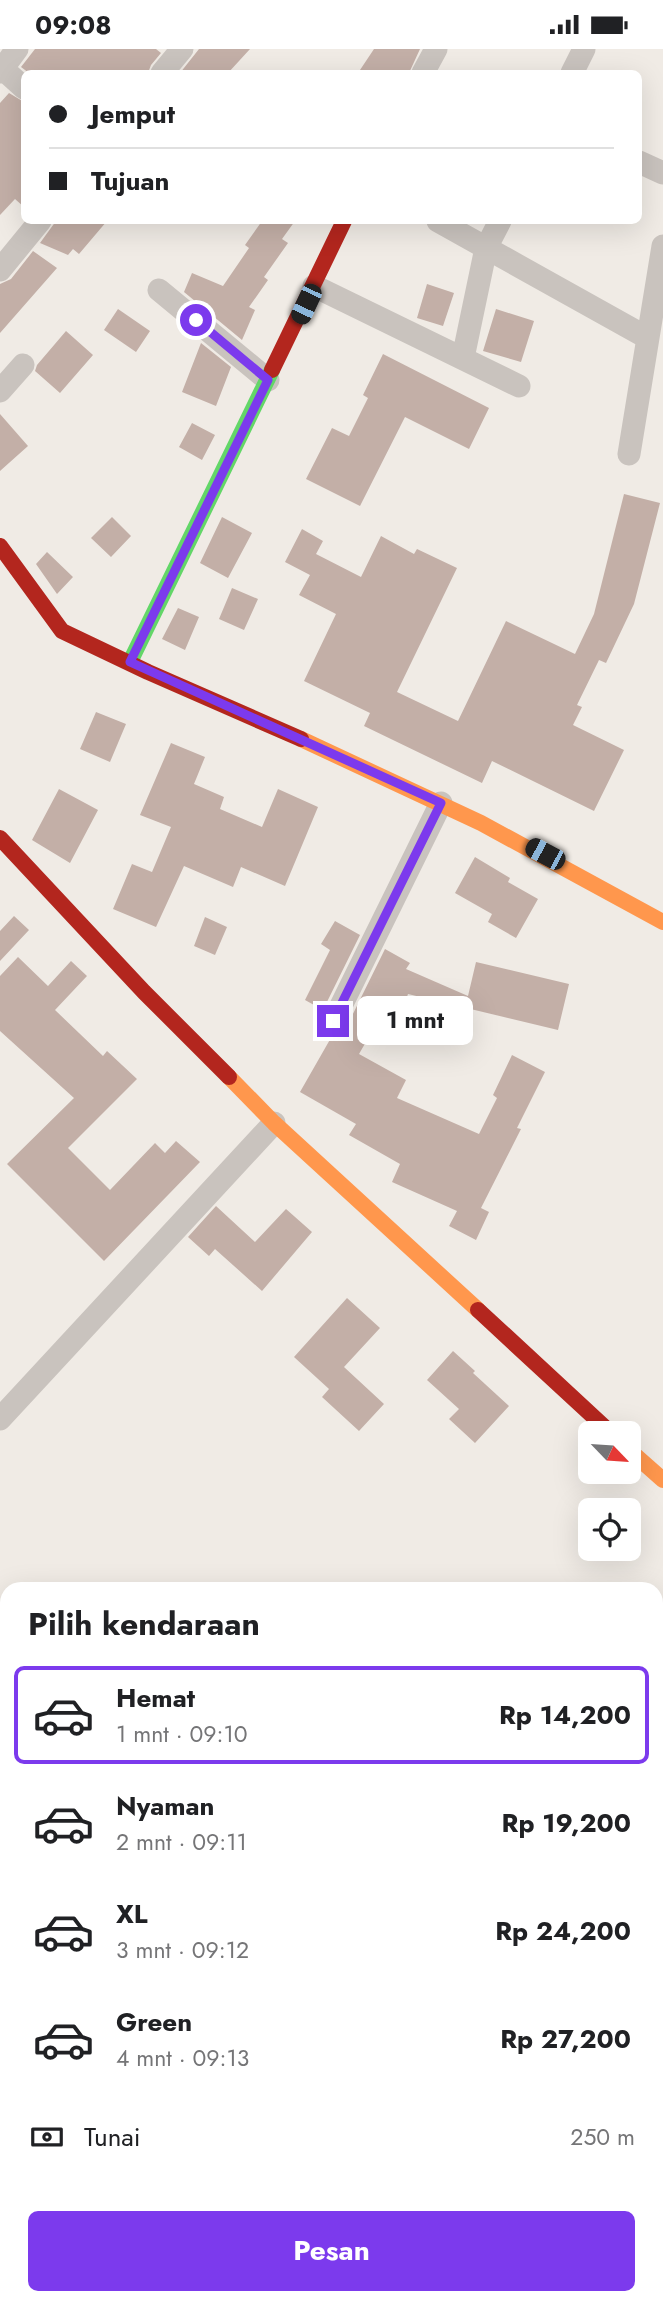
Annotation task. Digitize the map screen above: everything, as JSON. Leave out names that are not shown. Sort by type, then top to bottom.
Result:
[{"type":"main road","points":[[130,662],[343,224]]},
{"type":"main road","points":[[0,546],[62,631],[441,803],[582,874],[663,922]]},
{"type":"main road","points":[[0,838],[144,992],[274,1122],[598,1421]]},
{"type":"main road","points":[[641,1461],[663,1480]]},
{"type":"street","points":[[18,49],[1,71],[21,85]]},
{"type":"street","points":[[164,70],[182,49]]},
{"type":"street","points":[[425,70],[436,49]]},
{"type":"street","points":[[574,70],[584,49]]},
{"type":"street","points":[[642,163],[663,173]]},
{"type":"street","points":[[0,270],[38,224]]},
{"type":"street","points":[[443,224],[646,337]]},
{"type":"street","points":[[463,358],[486,248],[498,224]]},
{"type":"street","points":[[629,454],[663,246]]},
{"type":"street","points":[[314,286],[519,386]]},
{"type":"street","points":[[159,290],[268,380]]},
{"type":"street","points":[[0,391],[23,365]]},
{"type":"street","points":[[333,1021],[441,803]]},
{"type":"street","points":[[0,1419],[274,1122]]},
{"type":"building","points":[[35,49],[156,49],[161,53],[149,70],[25,70],[21,67]]},
{"type":"building","points":[[199,49],[250,49],[231,70],[182,70]]},
{"type":"building","points":[[374,49],[420,49],[410,70],[360,70]]},
{"type":"building","points":[[9,93],[21,100],[21,204],[15,199],[0,215],[0,103]]},
{"type":"building","points":[[54,224],[104,224],[79,254],[73,249],[68,255],[40,243]]},
{"type":"building","points":[[260,224],[293,224],[282,239],[288,243],[264,277],[268,280],[249,307],[255,310],[242,340],[184,292],[192,273],[223,286],[249,248],[245,245]]},
{"type":"building","points":[[33,251],[57,268],[0,333],[0,284],[11,279]]},
{"type":"building","points":[[427,284],[454,293],[443,326],[417,318]]},
{"type":"building","points":[[118,309],[150,331],[136,352],[104,330]]},
{"type":"building","points":[[496,309],[534,321],[521,362],[483,351]]},
{"type":"building","points":[[66,331],[93,355],[60,393],[35,371]]},
{"type":"building","points":[[201,343],[231,367],[216,406],[182,392]]},
{"type":"building","points":[[383,354],[489,408],[469,449],[405,417],[360,506],[306,479],[332,428],[349,436],[368,398],[363,395]]},
{"type":"building","points":[[0,414],[28,446],[0,471]]},
{"type":"building","points":[[192,423],[215,435],[202,460],[179,447]]},
{"type":"building","points":[[624,494],[660,503],[634,604],[606,663],[599,660],[577,705],[582,707],[573,725],[624,750],[594,811],[492,761],[482,783],[364,726],[370,713],[304,681],[336,614],[299,595],[310,575],[285,562],[302,529],[323,541],[316,554],[361,577],[381,536],[414,554],[417,549],[457,568],[397,692],[458,721],[506,621],[575,654],[594,614]]},
{"type":"building","points":[[112,517],[131,536],[111,557],[91,538]]},
{"type":"building","points":[[222,517],[252,533],[228,578],[200,563]]},
{"type":"building","points":[[47,552],[73,577],[57,594],[36,564]]},
{"type":"building","points":[[232,588],[258,599],[244,630],[219,619]]},
{"type":"building","points":[[178,608],[199,617],[185,650],[162,639]]},
{"type":"building","points":[[96,712],[126,724],[110,762],[80,749]]},
{"type":"building","points":[[171,743],[205,757],[194,784],[224,797],[220,809],[262,827],[278,789],[318,807],[285,886],[241,867],[233,887],[184,866],[156,927],[113,909],[132,864],[152,872],[171,827],[140,815]]},
{"type":"building","points":[[59,789],[98,810],[70,863],[32,840]]},
{"type":"building","points":[[475,857],[510,878],[508,882],[538,899],[516,938],[488,922],[492,914],[455,893]]},
{"type":"building","points":[[14,916],[29,930],[0,961],[0,931]]},
{"type":"building","points":[[205,917],[227,927],[215,955],[194,946]]},
{"type":"building","points":[[335,921],[360,935],[323,1010],[305,1000],[330,950],[321,944]]},
{"type":"building","points":[[385,949],[410,963],[406,969],[468,996],[476,962],[569,984],[558,1030],[408,994],[403,1008],[389,1002],[359,1054],[406,1080],[397,1098],[479,1134],[497,1098],[493,1095],[512,1055],[545,1072],[517,1128],[521,1129],[481,1208],[489,1212],[476,1240],[449,1226],[457,1211],[392,1182],[400,1164],[349,1135],[356,1124],[300,1092],[332,1036],[340,1034],[346,1028]]},
{"type":"building","points":[[18,957],[48,986],[71,961],[87,976],[55,1010],[103,1056],[107,1051],[137,1079],[68,1148],[110,1190],[155,1143],[165,1153],[176,1141],[200,1162],[104,1261],[7,1164],[74,1098],[0,1031],[0,976]]},
{"type":"building","points":[[216,1206],[255,1242],[286,1209],[312,1232],[262,1291],[215,1249],[209,1256],[188,1237]]},
{"type":"building","points":[[347,1298],[380,1328],[344,1367],[384,1404],[359,1431],[322,1397],[329,1389],[294,1357]]},
{"type":"building","points":[[453,1351],[509,1406],[475,1443],[449,1419],[459,1409],[427,1380]]},
{"type":"traffic: fast","points":[[130,662],[272,370]]},
{"type":"traffic: slow","points":[[301,739],[481,823],[663,922]]},
{"type":"traffic: slow","points":[[229,1077],[274,1123],[478,1310]]},
{"type":"traffic: slow","points":[[641,1461],[663,1480]]},
{"type":"traffic: jam","points":[[272,370],[343,224]]},
{"type":"traffic: jam","points":[[0,546],[62,631],[301,739]]},
{"type":"traffic: jam","points":[[0,838],[144,992],[229,1077]]},
{"type":"traffic: jam","points":[[478,1310],[598,1421]]},
{"type":"route","points":[[196,320],[268,380],[181,553],[130,662],[441,803],[333,1021]]}]
